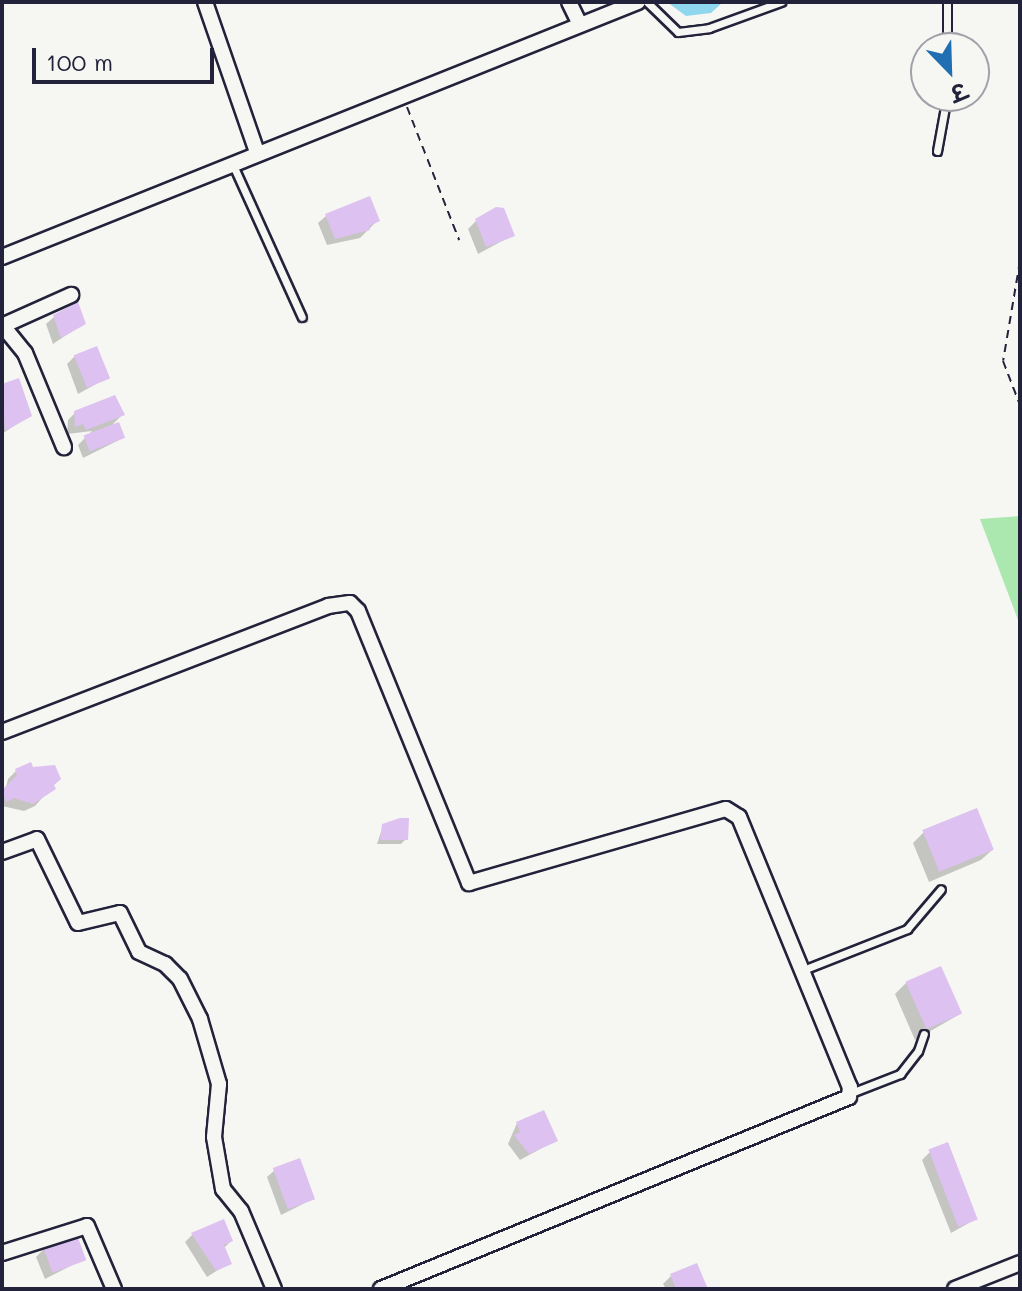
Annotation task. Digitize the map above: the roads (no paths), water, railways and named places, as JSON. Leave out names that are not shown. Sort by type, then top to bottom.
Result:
[{"type":"street","points":[[205,2],[257,152]]},
{"type":"street","points":[[569,2],[580,25]]},
{"type":"street","points":[[2,257],[232,162],[638,2]]},
{"type":"street","points":[[64,447],[29,362],[2,326],[71,295]]},
{"type":"street","points":[[2,732],[328,606],[350,603],[358,611],[469,883],[730,809],[742,823],[851,1093],[843,1102],[381,1289]]},
{"type":"street","points":[[2,852],[37,839],[78,923],[120,913],[139,952],[165,964],[180,979],[200,1019],[219,1084],[214,1137],[223,1189],[241,1211],[274,1289]]},
{"type":"street","points":[[2,1253],[87,1226],[114,1289]]},
{"type":"street","points":[[955,1289],[1020,1263]]},
{"type":"lane","points":[[647,2],[678,32],[709,28],[781,2]]},
{"type":"lane","points":[[947,2],[947,32]]},
{"type":"lane","points":[[937,151],[944,112]]},
{"type":"lane","points":[[232,162],[302,317]]},
{"type":"lane","points":[[803,970],[907,929],[941,889]]},
{"type":"lane","points":[[851,1093],[900,1074],[918,1051],[924,1034]]},
{"type":"water","points":[[667,2],[723,2],[711,13],[686,16]]}]
